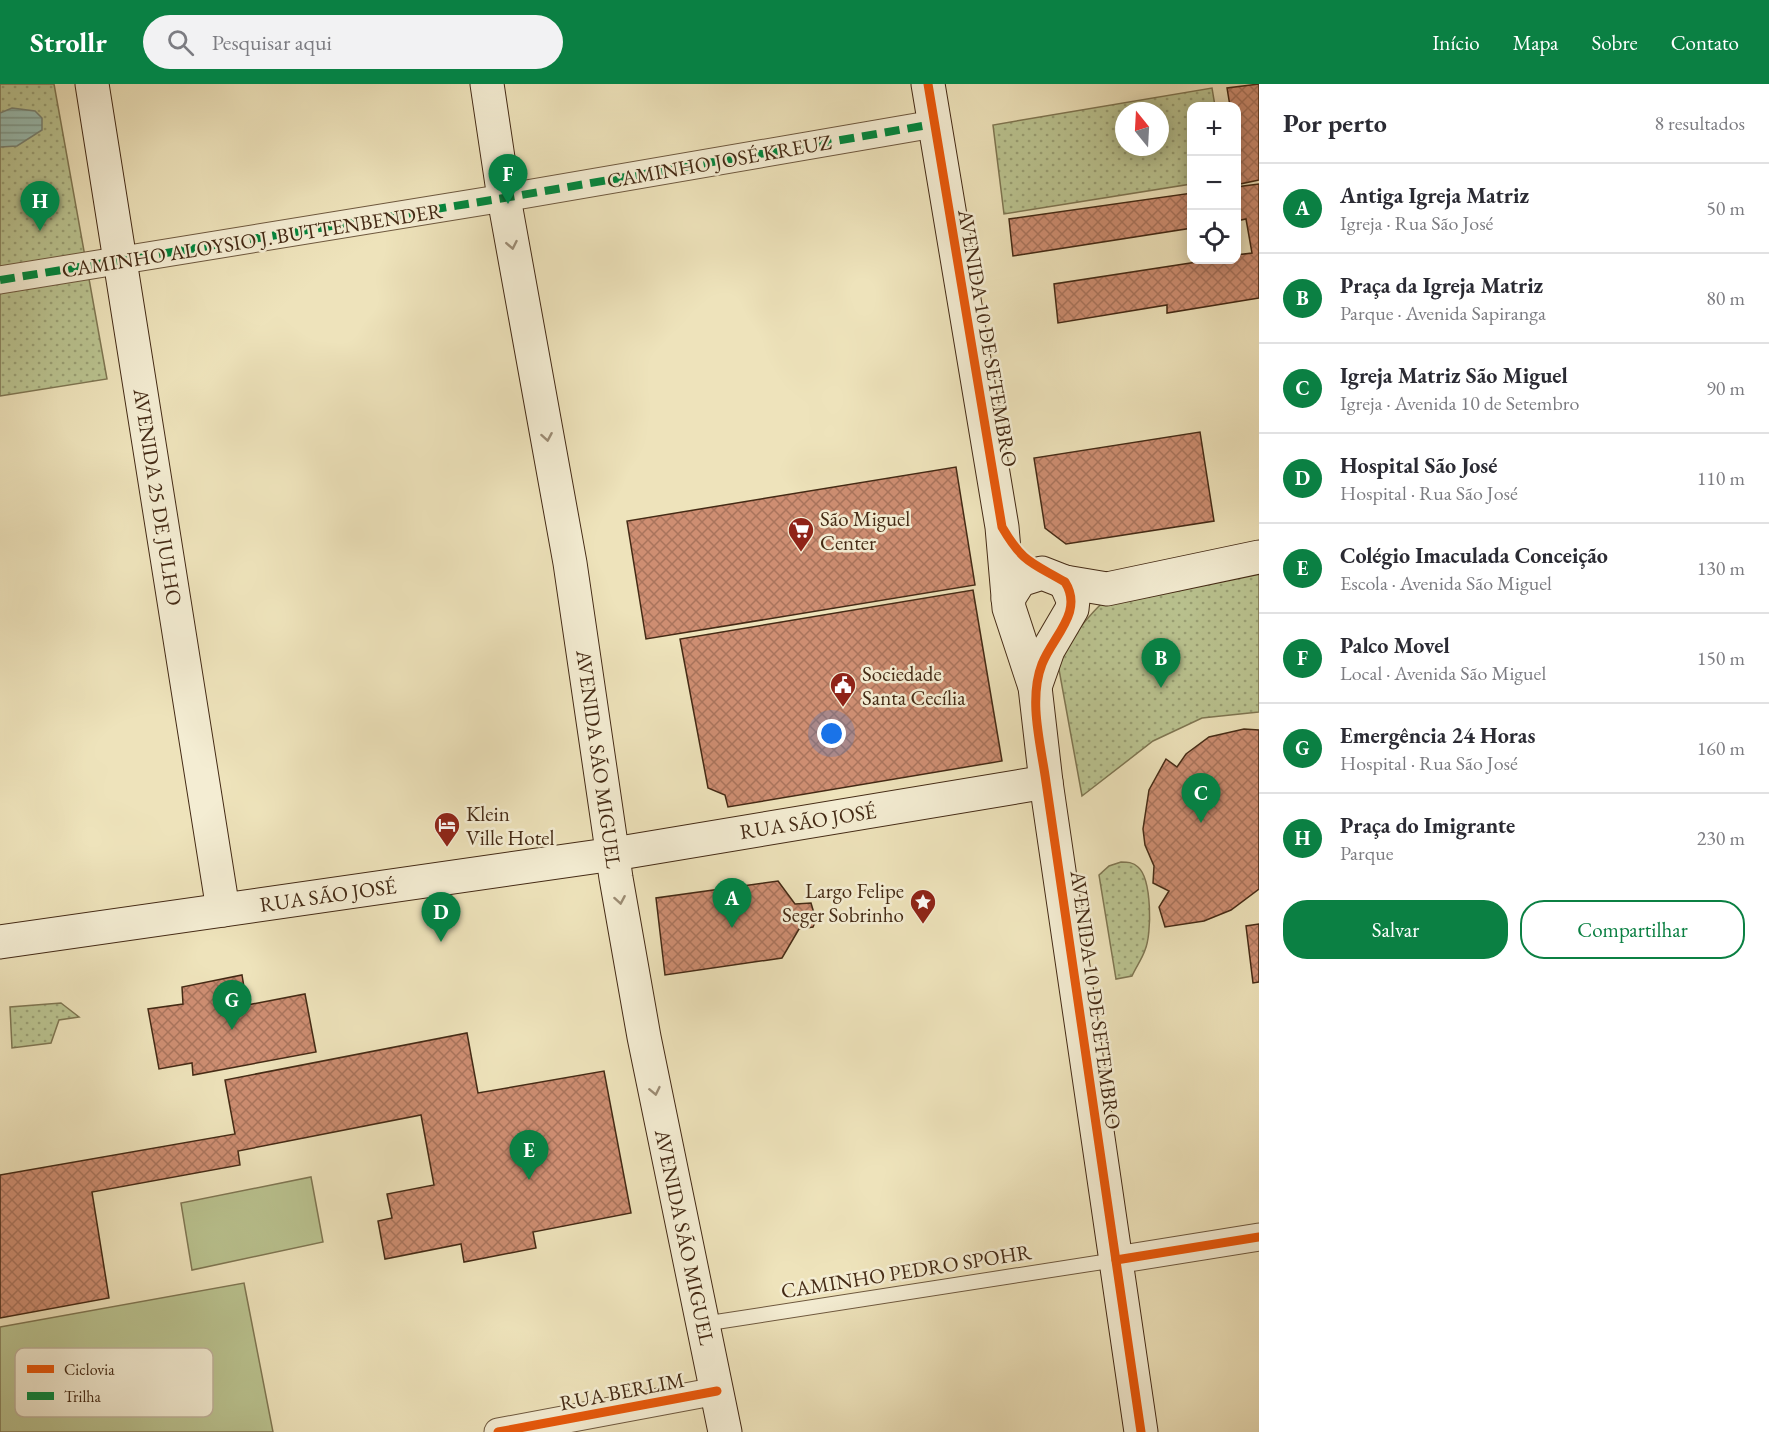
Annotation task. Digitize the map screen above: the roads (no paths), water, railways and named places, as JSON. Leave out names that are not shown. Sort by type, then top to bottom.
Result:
[{"type":"main road","name":"AVENIDA 25 DE JULHO","points":[[92,84],[223,910]]},
{"type":"main road","name":"AVENIDA SÃO MIGUEL","points":[[487,84],[504,198],[570,563],[644,1037],[725,1432]]},
{"type":"main road","name":"AVENIDA 10 DE SETEMBRO","points":[[928,84],[1002,527],[1010,608],[1035,687],[1046,782],[1141,1432]]},
{"type":"main road","name":"AVENIDA 10 DE SETEMBRO","points":[[1002,527],[1017,552],[1037,569],[1063,598],[1035,687]]},
{"type":"main road","points":[[1063,598],[1259,557]]},
{"type":"main road","points":[[1042,573],[1063,598],[1053,633],[1041,635],[1019,626],[1010,608],[1020,580],[1042,573]]},
{"type":"main road","name":"RUA SÃO JOSÉ","points":[[0,942],[614,854],[1046,782]]},
{"type":"street","name":"CAMINHO JOSÉ KREUZ","points":[[504,198],[934,124]]},
{"type":"street","name":"CAMINHO ALOYSIO J. BUTTENBENDER","points":[[0,280],[504,198]]},
{"type":"street","points":[[1116,1260],[1259,1237]]},
{"type":"street","name":"RUA BERLIM","points":[[498,1432],[717,1391]]},
{"type":"lane","name":"CAMINHO PEDRO SPOHR","points":[[703,1324],[1116,1260]]},
{"type":"water","points":[[12,108],[35,111],[42,118],[42,130],[17,146],[0,147],[0,113]]},
{"type":"place","name":"Palco Movel","points":[[508,204]]},
{"type":"place","name":"Praça do Imigrante","points":[[40,231]]},
{"type":"place","name":"São Miguel Center","points":[[801,553]]},
{"type":"place","name":"Praça da Igreja Matriz","points":[[1161,688]]},
{"type":"place","name":"Sociedade Santa Cecília","points":[[843,708]]},
{"type":"place","name":"Igreja Matriz São Miguel","points":[[1201,823]]},
{"type":"place","name":"Klein Ville Hotel","points":[[447,848]]},
{"type":"place","name":"Largo Felipe Seger Sobrinho","points":[[923,925]]},
{"type":"place","name":"Antiga Igreja Matriz","points":[[732,928]]},
{"type":"place","name":"Hospital São José","points":[[441,942]]},
{"type":"place","name":"Emergência 24 Horas","points":[[232,1030]]},
{"type":"place","name":"Colégio Imaculada Conceição","points":[[529,1180]]}]
